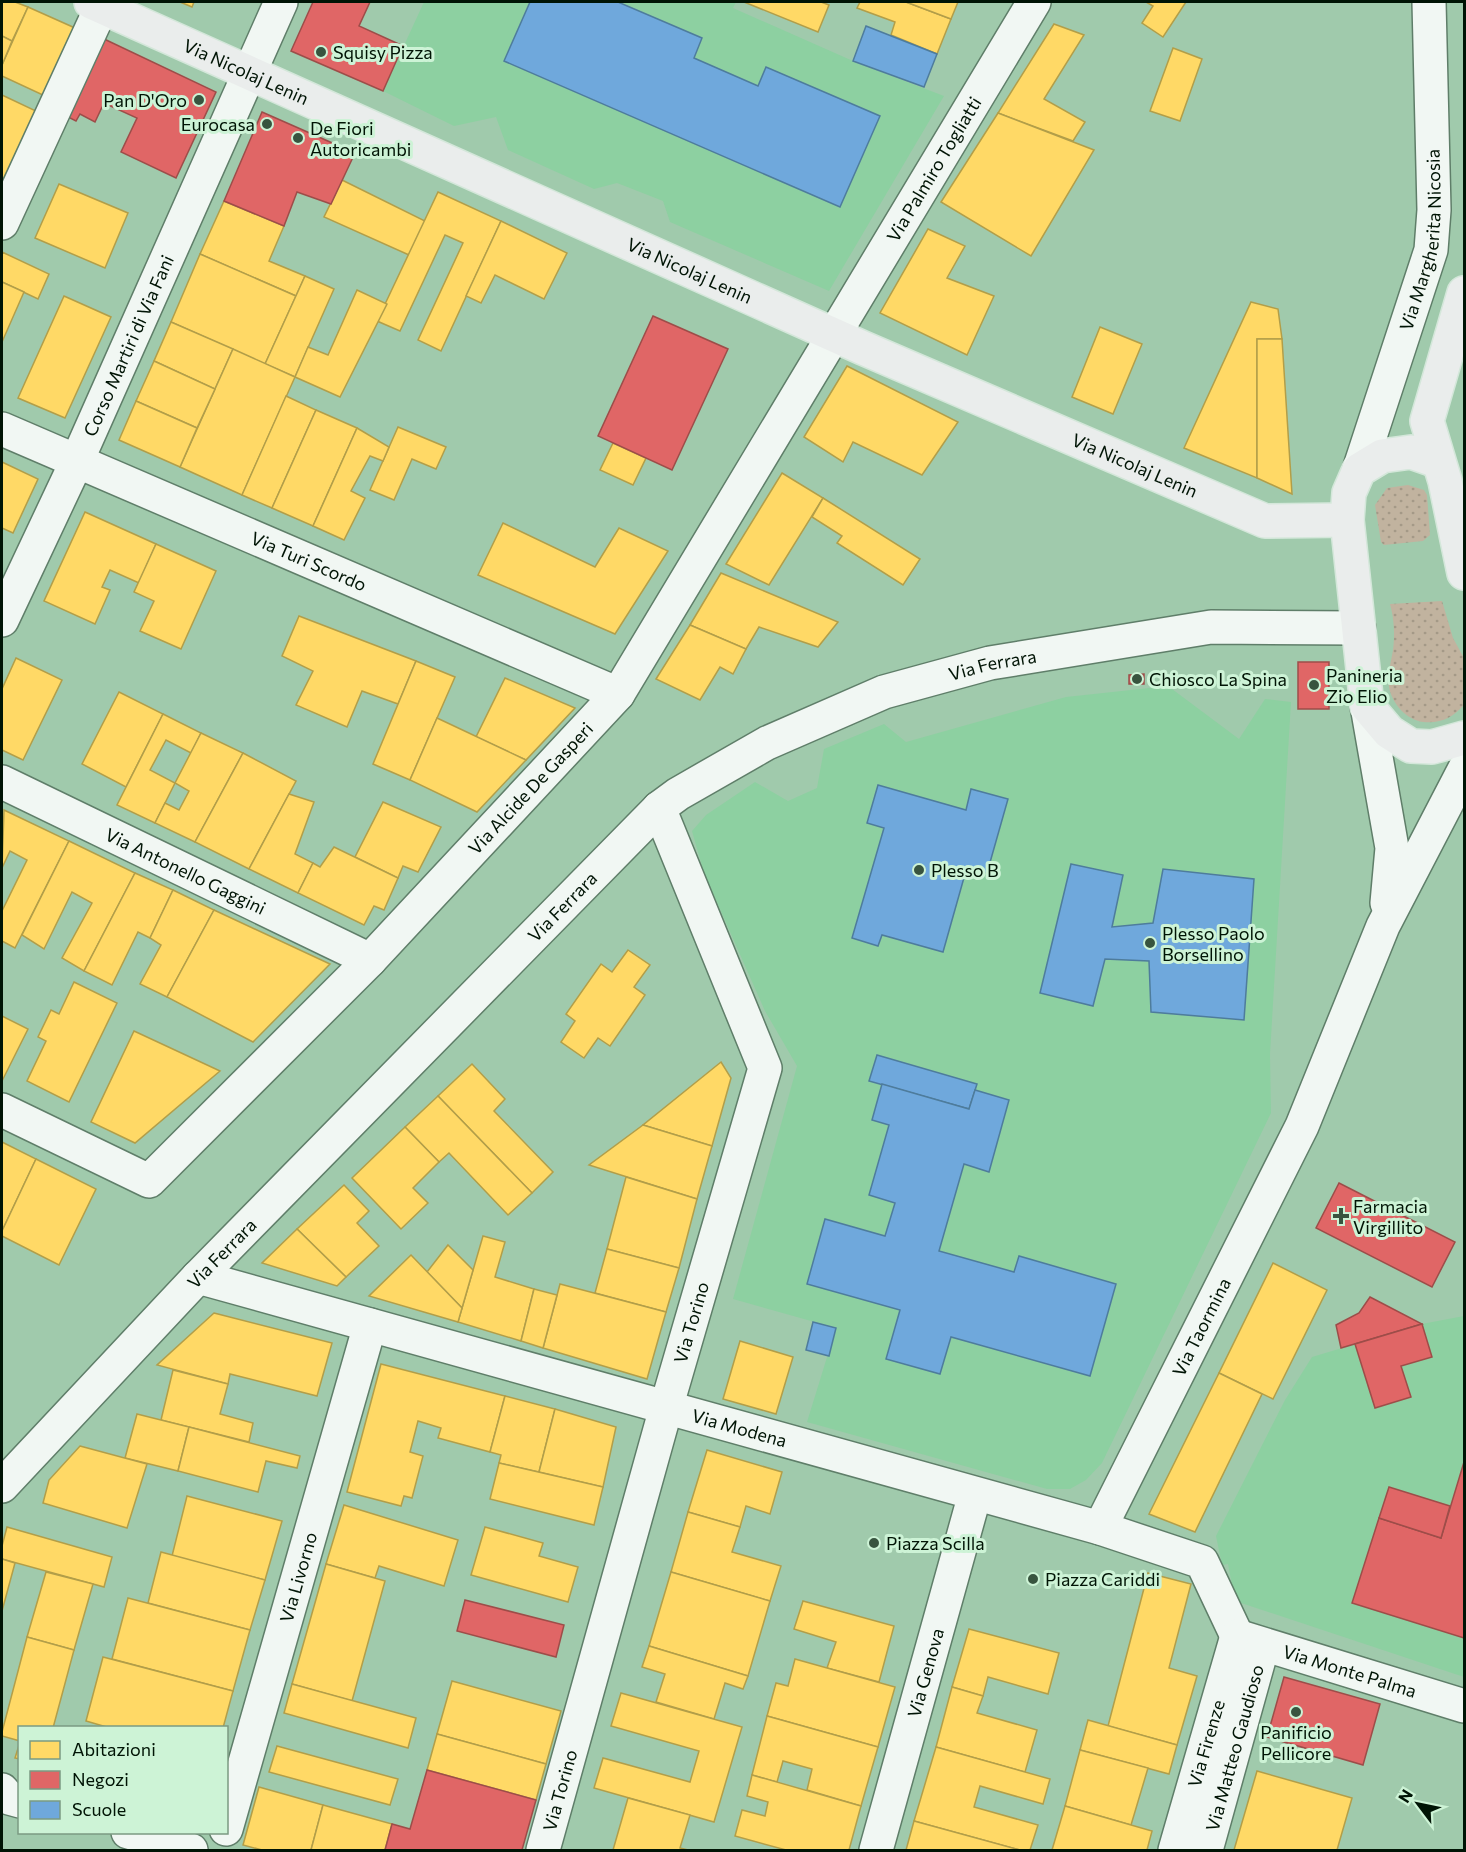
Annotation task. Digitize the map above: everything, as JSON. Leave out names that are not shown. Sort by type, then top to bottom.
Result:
[{"type":"main road","name":"Via Nicolaj Lenin","points":[[97,4],[832,334],[1264,521],[1347,520]]},
{"type":"main road","points":[[1464,292],[1427,421],[1437,461],[1445,481],[1464,573]]},
{"type":"main road","points":[[1437,461],[1411,452],[1382,456],[1359,470],[1349,493],[1347,520],[1367,706],[1389,732],[1411,746],[1432,747],[1464,738]]},
{"type":"street","name":"Corso Martiri di Via Fani","points":[[2,620],[76,463],[281,2]]},
{"type":"street","name":"Via Palmiro Togliatti","points":[[832,334],[1034,2]]},
{"type":"street","name":"Via Margherita Nicosia","points":[[1359,470],[1431,250],[1434,210],[1429,2]]},
{"type":"street","points":[[2,223],[97,4]]},
{"type":"street","name":"Via Alcide De Gasperi","points":[[2,1110],[149,1181],[370,960],[618,694],[832,334]]},
{"type":"street","name":"Via Turi Scordo","points":[[2,429],[76,463],[618,694]]},
{"type":"street","name":"Via Ferrara","points":[[2,1486],[198,1277],[659,808],[678,794],[767,743],[884,692],[990,663],[1211,627],[1359,628]]},
{"type":"street","points":[[1367,706],[1392,848],[1383,926]]},
{"type":"street","points":[[1383,926],[1464,770]]},
{"type":"street","name":"Via Antonello Gaggini","points":[[2,782],[370,960]]},
{"type":"street","name":"Via Torino","points":[[543,1851],[666,1408],[765,1068],[659,808]]},
{"type":"street","name":"Via Taormina","points":[[1100,1528],[1302,1126],[1383,926]]},
{"type":"street","name":"Via Modena","points":[[198,1277],[1100,1528],[1202,1562],[1250,1641]]},
{"type":"street","name":"Via Livorno","points":[[228,1824],[370,1325]]},
{"type":"street","name":"Via Genova","points":[[876,1851],[975,1494]]},
{"type":"street","name":"Via Monte Palma","points":[[1250,1641],[1464,1706]]},
{"type":"street","name":"Via Firenze","points":[[1175,1851],[1250,1641]]},
{"type":"street","name":"Via Matteo Gaudioso","points":[[1206,1851],[1250,1641]]},
{"type":"street","points":[[2,1790],[9,1798],[18,1800]]},
{"type":"street","points":[[132,1834],[191,1851]]},
{"type":"street","name":"Via Livorno","points":[[220,1851],[225,1834]]},
{"type":"shaded area","points":[[424,2],[736,2],[733,8],[853,61],[944,96],[829,291],[670,222],[663,201],[617,183],[594,189],[508,150],[496,117],[454,126],[383,91]]},
{"type":"shaded area","points":[[1408,485],[1424,490],[1427,495],[1430,535],[1423,541],[1384,545],[1381,542],[1375,505],[1387,488]]},
{"type":"shaded area","points":[[1442,601],[1453,638],[1464,658],[1464,705],[1446,719],[1435,722],[1417,721],[1401,710],[1393,699],[1389,687],[1388,678],[1394,633],[1390,604]]},
{"type":"shaded area","points":[[1168,686],[1239,739],[1265,699],[1291,702],[1270,1054],[1271,1113],[1102,1463],[1086,1480],[1070,1489],[1047,1489],[807,1422],[836,1328],[733,1299],[797,1066],[765,1011],[704,873],[692,831],[706,815],[755,782],[788,801],[817,788],[824,749],[884,724],[906,742],[1066,697]]},
{"type":"shaded area","points":[[1464,1316],[1464,1677],[1235,1601],[1228,1564],[1222,1565],[1216,1536],[1285,1400],[1312,1357],[1422,1324]]},
{"type":"building: Abitazioni","points":[[2,2],[15,2],[28,7],[12,41],[2,36]]},
{"type":"building: Abitazioni","points":[[180,2],[194,2],[192,7]]},
{"type":"building: Abitazioni","points":[[744,2],[821,2],[829,5],[818,32]]},
{"type":"building: Abitazioni","points":[[860,2],[906,2],[951,19],[937,54],[891,35],[895,22],[857,8]]},
{"type":"building: Abitazioni","points":[[906,2],[958,2],[951,19]]},
{"type":"building: Abitazioni","points":[[1146,2],[1186,2],[1163,37],[1142,23],[1153,6]]},
{"type":"building: Abitazioni","points":[[28,7],[75,28],[45,96],[2,76],[2,65]]},
{"type":"building: Abitazioni","points":[[1054,24],[1084,35],[1044,99],[1085,122],[1073,141],[998,113]]},
{"type":"building: Abitazioni","points":[[2,36],[12,41],[2,65]]},
{"type":"building: Abitazioni","points":[[1173,48],[1202,59],[1180,121],[1150,111]]},
{"type":"building: Abitazioni","points":[[2,95],[36,111],[2,188]]},
{"type":"building: Abitazioni","points":[[998,113],[1094,150],[1031,256],[941,202]]},
{"type":"building: Abitazioni","points":[[342,180],[425,221],[409,255],[324,217]]},
{"type":"building: Abitazioni","points":[[59,184],[128,213],[105,268],[35,238]]},
{"type":"building: Abitazioni","points":[[438,192],[501,221],[441,351],[418,340],[463,243],[445,235],[400,331],[377,321]]},
{"type":"building: Abitazioni","points":[[224,201],[284,226],[269,261],[305,276],[296,296],[200,254]]},
{"type":"building: Abitazioni","points":[[501,221],[567,253],[544,299],[495,275],[481,303],[466,296]]},
{"type":"building: Abitazioni","points":[[928,229],[965,246],[947,278],[994,296],[967,355],[880,313]]},
{"type":"building: Abitazioni","points":[[2,252],[49,274],[38,299],[2,282]]},
{"type":"building: Abitazioni","points":[[200,254],[296,296],[265,364],[171,322]]},
{"type":"building: Abitazioni","points":[[305,276],[334,289],[295,377],[265,364]]},
{"type":"building: Abitazioni","points":[[2,282],[24,292],[2,342]]},
{"type":"building: Abitazioni","points":[[357,290],[387,304],[340,397],[295,377],[308,347],[328,355]]},
{"type":"building: Abitazioni","points":[[64,296],[111,317],[65,418],[18,398]]},
{"type":"building: Abitazioni","points":[[1251,302],[1278,309],[1282,339],[1257,339],[1257,478],[1184,448]]},
{"type":"building: Abitazioni","points":[[171,322],[233,349],[215,389],[154,361]]},
{"type":"building: Abitazioni","points":[[1100,327],[1142,344],[1113,414],[1072,397]]},
{"type":"building: Abitazioni","points":[[1257,339],[1282,339],[1292,494],[1257,478]]},
{"type":"building: Abitazioni","points":[[233,349],[295,377],[242,495],[180,467]]},
{"type":"building: Abitazioni","points":[[154,361],[215,389],[197,428],[136,401]]},
{"type":"building: Abitazioni","points":[[847,366],[958,422],[922,475],[853,442],[843,462],[804,437]]},
{"type":"building: Abitazioni","points":[[286,396],[316,410],[272,508],[242,495]]},
{"type":"building: Abitazioni","points":[[136,401],[197,428],[180,467],[119,440]]},
{"type":"building: Abitazioni","points":[[316,410],[357,428],[313,526],[272,508]]},
{"type":"building: Abitazioni","points":[[398,427],[446,447],[436,469],[412,459],[394,500],[370,490]]},
{"type":"building: Abitazioni","points":[[357,428],[389,447],[383,461],[370,456],[351,491],[365,498],[344,540],[313,526]]},
{"type":"building: Abitazioni","points":[[613,443],[646,458],[633,485],[600,470]]},
{"type":"building: Abitazioni","points":[[2,462],[38,479],[13,533],[2,528]]},
{"type":"building: Abitazioni","points":[[782,473],[823,498],[769,585],[726,564]]},
{"type":"building: Abitazioni","points":[[823,498],[920,559],[903,585],[837,543],[842,536],[812,517]]},
{"type":"building: Abitazioni","points":[[85,512],[156,544],[139,583],[110,570],[102,587],[110,590],[95,624],[44,601]]},
{"type":"building: Abitazioni","points":[[503,523],[595,567],[619,528],[668,551],[615,634],[478,575]]},
{"type":"building: Abitazioni","points":[[156,544],[216,571],[181,649],[140,631],[154,601],[134,592]]},
{"type":"building: Abitazioni","points":[[721,573],[838,622],[818,647],[759,627],[746,649],[690,625]]},
{"type":"building: Abitazioni","points":[[299,616],[416,661],[398,704],[362,691],[347,727],[296,705],[313,671],[282,656]]},
{"type":"building: Abitazioni","points":[[690,625],[746,649],[733,674],[720,667],[700,700],[656,679]]},
{"type":"building: Abitazioni","points":[[16,658],[62,680],[23,760],[2,750],[2,689]]},
{"type":"building: Abitazioni","points":[[416,661],[455,677],[410,780],[373,764]]},
{"type":"building: Abitazioni","points":[[505,678],[575,708],[526,760],[476,737]]},
{"type":"building: Abitazioni","points":[[119,692],[163,714],[126,787],[82,764]]},
{"type":"building: Abitazioni","points":[[163,714],[201,733],[191,753],[166,740],[150,770],[175,783],[155,823],[117,805]]},
{"type":"building: Abitazioni","points":[[437,718],[526,760],[477,812],[410,780]]},
{"type":"building: Abitazioni","points":[[201,733],[243,753],[195,842],[155,823],[165,803],[179,810],[189,791],[175,783]]},
{"type":"building: Abitazioni","points":[[243,753],[296,781],[249,869],[195,842]]},
{"type":"building: Abitazioni","points":[[289,794],[314,802],[295,854],[313,863],[298,893],[249,869]]},
{"type":"building: Abitazioni","points":[[383,802],[441,827],[418,872],[403,866],[398,878],[355,857]]},
{"type":"building: Abitazioni","points":[[4,810],[69,841],[15,948],[2,941],[2,911],[27,860],[10,851],[2,868]]},
{"type":"building: Abitazioni","points":[[69,841],[135,873],[84,971],[62,958],[92,903],[72,892],[44,949],[22,935]]},
{"type":"building: Abitazioni","points":[[334,847],[398,878],[384,910],[374,906],[364,925],[298,893],[313,863],[320,867]]},
{"type":"building: Abitazioni","points":[[135,873],[173,890],[150,938],[138,932],[112,985],[84,971]]},
{"type":"building: Abitazioni","points":[[173,890],[214,910],[167,997],[140,984],[161,945],[150,938]]},
{"type":"building: Abitazioni","points":[[214,910],[330,964],[253,1042],[167,997]]},
{"type":"building: Abitazioni","points":[[628,950],[650,965],[634,987],[645,995],[610,1046],[598,1038],[584,1058],[561,1042],[575,1021],[566,1014],[601,964],[612,972]]},
{"type":"building: Abitazioni","points":[[74,982],[117,1003],[69,1102],[27,1081],[46,1041],[38,1037],[51,1010],[59,1014]]},
{"type":"building: Abitazioni","points":[[2,1016],[28,1029],[2,1081]]},
{"type":"building: Abitazioni","points":[[134,1031],[220,1071],[135,1143],[91,1122]]},
{"type":"building: Abitazioni","points":[[721,1062],[731,1078],[712,1146],[643,1125]]},
{"type":"building: Abitazioni","points":[[472,1064],[505,1099],[494,1111],[553,1172],[532,1193],[438,1096]]},
{"type":"building: Abitazioni","points":[[438,1096],[532,1193],[508,1215],[449,1153],[439,1162],[405,1127]]},
{"type":"building: Abitazioni","points":[[643,1125],[712,1146],[697,1199],[589,1165]]},
{"type":"building: Abitazioni","points":[[405,1127],[439,1162],[413,1188],[428,1203],[401,1229],[352,1178]]},
{"type":"building: Abitazioni","points":[[2,1142],[36,1159],[2,1231]]},
{"type":"building: Abitazioni","points":[[36,1159],[96,1189],[59,1265],[2,1236],[2,1231]]},
{"type":"building: Abitazioni","points":[[626,1177],[697,1199],[679,1268],[607,1249]]},
{"type":"building: Abitazioni","points":[[344,1185],[369,1211],[357,1223],[379,1246],[346,1277],[297,1229]]},
{"type":"building: Abitazioni","points":[[297,1229],[346,1277],[337,1286],[262,1263]]},
{"type":"building: Abitazioni","points":[[483,1236],[505,1242],[495,1277],[534,1289],[521,1341],[458,1322]]},
{"type":"building: Abitazioni","points":[[448,1245],[473,1270],[462,1308],[427,1272]]},
{"type":"building: Abitazioni","points":[[607,1249],[679,1268],[666,1312],[595,1293]]},
{"type":"building: Abitazioni","points":[[411,1255],[462,1308],[458,1322],[369,1296]]},
{"type":"building: Abitazioni","points":[[1273,1263],[1327,1290],[1273,1399],[1219,1373]]},
{"type":"building: Abitazioni","points":[[560,1284],[666,1312],[647,1379],[543,1348]]},
{"type":"building: Abitazioni","points":[[534,1289],[557,1295],[543,1348],[521,1341]]},
{"type":"building: Abitazioni","points":[[214,1313],[332,1343],[317,1396],[230,1374],[228,1384],[157,1365]]},
{"type":"building: Abitazioni","points":[[740,1341],[793,1357],[776,1414],[723,1399]]},
{"type":"building: Abitazioni","points":[[381,1364],[505,1396],[490,1452],[438,1438],[441,1428],[418,1421],[410,1452],[423,1456],[412,1498],[404,1496],[401,1506],[347,1492]]},
{"type":"building: Abitazioni","points":[[173,1370],[228,1384],[220,1414],[253,1423],[249,1442],[161,1420]]},
{"type":"building: Abitazioni","points":[[1219,1373],[1262,1394],[1195,1532],[1149,1514]]},
{"type":"building: Abitazioni","points":[[505,1396],[555,1409],[539,1472],[499,1463],[501,1455],[490,1452]]},
{"type":"building: Abitazioni","points":[[555,1409],[616,1427],[603,1487],[539,1472]]},
{"type":"building: Abitazioni","points":[[137,1414],[189,1427],[178,1471],[125,1458]]},
{"type":"building: Abitazioni","points":[[189,1427],[300,1456],[297,1468],[266,1461],[258,1492],[178,1471]]},
{"type":"building: Abitazioni","points":[[80,1446],[147,1464],[127,1528],[43,1503],[49,1480]]},
{"type":"building: Abitazioni","points":[[707,1450],[782,1472],[770,1514],[746,1506],[740,1527],[688,1512]]},
{"type":"building: Abitazioni","points":[[499,1463],[603,1487],[594,1525],[490,1499]]},
{"type":"building: Abitazioni","points":[[187,1496],[282,1521],[265,1580],[172,1556]]},
{"type":"building: Abitazioni","points":[[344,1505],[458,1540],[444,1586],[379,1566],[375,1578],[326,1564]]},
{"type":"building: Abitazioni","points":[[688,1512],[740,1527],[732,1552],[781,1566],[770,1601],[671,1572]]},
{"type":"building: Abitazioni","points":[[7,1527],[112,1557],[104,1587],[2,1559],[2,1546]]},
{"type":"building: Abitazioni","points":[[485,1527],[543,1543],[539,1556],[578,1567],[568,1602],[471,1575]]},
{"type":"building: Abitazioni","points":[[161,1552],[265,1580],[250,1630],[148,1603]]},
{"type":"building: Abitazioni","points":[[2,1559],[15,1563],[2,1611]]},
{"type":"building: Abitazioni","points":[[326,1564],[385,1581],[352,1701],[292,1684]]},
{"type":"building: Abitazioni","points":[[46,1572],[93,1584],[74,1650],[27,1637]]},
{"type":"building: Abitazioni","points":[[671,1572],[770,1601],[748,1676],[649,1646]]},
{"type":"building: Abitazioni","points":[[1148,1573],[1191,1584],[1169,1668],[1197,1676],[1177,1745],[1108,1726]]},
{"type":"building: Abitazioni","points":[[128,1598],[250,1630],[233,1691],[112,1659]]},
{"type":"building: Abitazioni","points":[[803,1601],[894,1626],[879,1682],[827,1668],[836,1642],[794,1629]]},
{"type":"building: Abitazioni","points":[[969,1629],[1059,1653],[1048,1694],[988,1677],[983,1696],[952,1687]]},
{"type":"building: Abitazioni","points":[[27,1637],[74,1650],[54,1726],[18,1726],[18,1740],[2,1736]]},
{"type":"building: Abitazioni","points":[[649,1646],[748,1676],[743,1689],[725,1683],[714,1719],[656,1702],[665,1674],[642,1667]]},
{"type":"building: Abitazioni","points":[[103,1657],[233,1691],[224,1726],[103,1726],[86,1721]]},
{"type":"building: Abitazioni","points":[[795,1659],[895,1687],[878,1747],[767,1716],[776,1683],[788,1686]]},
{"type":"building: Abitazioni","points":[[452,1681],[561,1711],[546,1764],[437,1734]]},
{"type":"building: Abitazioni","points":[[292,1684],[416,1718],[408,1748],[284,1713]]},
{"type":"building: Abitazioni","points":[[952,1687],[983,1696],[977,1713],[1037,1730],[1025,1772],[936,1747]]},
{"type":"building: Abitazioni","points":[[621,1693],[742,1727],[714,1822],[594,1788],[603,1758],[690,1782],[699,1751],[611,1726]]},
{"type":"building: Abitazioni","points":[[767,1716],[878,1747],[861,1806],[807,1790],[812,1769],[783,1761],[777,1782],[752,1775]]},
{"type":"building: Abitazioni","points":[[1088,1720],[1177,1745],[1169,1774],[1080,1750]]},
{"type":"building: Abitazioni","points":[[437,1734],[546,1764],[536,1800],[427,1770]]},
{"type":"building: Abitazioni","points":[[277,1746],[398,1779],[390,1805],[269,1772]]},
{"type":"building: Abitazioni","points":[[936,1747],[1050,1779],[1043,1804],[980,1786],[974,1807],[1038,1825],[1030,1850],[1020,1850],[914,1821]]},
{"type":"building: Abitazioni","points":[[1080,1750],[1148,1768],[1131,1825],[1065,1806]]},
{"type":"building: Abitazioni","points":[[1257,1771],[1352,1798],[1337,1850],[1234,1850]]},
{"type":"building: Abitazioni","points":[[752,1775],[861,1806],[849,1850],[786,1850],[735,1836],[742,1810],[765,1816],[768,1802],[747,1796]]},
{"type":"building: Abitazioni","points":[[259,1787],[323,1805],[311,1850],[262,1850],[243,1845]]},
{"type":"building: Abitazioni","points":[[628,1798],[690,1815],[680,1848],[688,1850],[613,1850]]},
{"type":"building: Abitazioni","points":[[323,1805],[392,1824],[385,1850],[311,1850]]},
{"type":"building: Abitazioni","points":[[1065,1806],[1152,1831],[1147,1850],[1052,1850]]},
{"type":"building: Abitazioni","points":[[914,1821],[1020,1850],[906,1850]]},
{"type":"building: Negozi","points":[[313,2],[370,2],[359,26],[403,46],[383,91],[291,51]]},
{"type":"building: Negozi","points":[[102,38],[216,92],[176,178],[121,152],[137,118],[104,103],[95,122],[80,114],[76,121],[66,116]]},
{"type":"building: Negozi","points":[[262,112],[355,153],[331,204],[297,192],[284,226],[224,201]]},
{"type":"building: Negozi","points":[[653,316],[728,349],[672,470],[598,436]]},
{"type":"building: Negozi","name":"Panineria Zio Elio","points":[[1298,662],[1329,662],[1329,709],[1298,709]]},
{"type":"building: Negozi","name":"Chiosco La Spina","points":[[1144,674],[1144,684],[1129,684],[1129,675]]},
{"type":"building: Negozi","points":[[1339,1183],[1455,1242],[1432,1287],[1316,1228]]},
{"type":"building: Negozi","points":[[1370,1297],[1422,1324],[1341,1348],[1336,1325],[1359,1313]]},
{"type":"building: Negozi","points":[[1422,1324],[1432,1357],[1401,1366],[1411,1397],[1375,1408],[1355,1344]]},
{"type":"building: Negozi","points":[[1464,1462],[1464,1638],[1352,1603],[1379,1518],[1441,1538]]},
{"type":"building: Negozi","points":[[1389,1487],[1450,1506],[1441,1538],[1379,1518]]},
{"type":"building: Negozi","points":[[465,1600],[564,1625],[556,1657],[457,1631]]},
{"type":"building: Negozi","points":[[1284,1677],[1380,1704],[1363,1765],[1267,1737]]},
{"type":"building: Negozi","points":[[427,1770],[536,1800],[522,1850],[385,1850],[392,1824],[410,1829]]},
{"type":"building: Scuole","points":[[530,2],[618,2],[702,38],[694,58],[758,86],[766,67],[880,116],[840,207],[504,61]]},
{"type":"building: Scuole","points":[[866,26],[937,54],[924,87],[853,61]]},
{"type":"building: Scuole","name":"Plesso B","points":[[878,785],[966,810],[971,789],[1008,799],[987,873],[967,867],[943,952],[882,935],[878,946],[852,938],[884,828],[867,823]]},
{"type":"building: Scuole","name":"Plesso Paolo Borsellino","points":[[1071,864],[1123,875],[1112,927],[1153,923],[1163,869],[1254,879],[1244,1020],[1151,1012],[1149,961],[1105,959],[1093,1006],[1040,993]]},
{"type":"building: Scuole","points":[[877,1055],[977,1084],[969,1109],[869,1081]]},
{"type":"building: Scuole","points":[[882,1084],[969,1109],[975,1090],[1009,1100],[989,1172],[964,1164],[939,1251],[1014,1272],[1019,1256],[1116,1284],[1090,1376],[951,1337],[940,1374],[886,1359],[900,1310],[807,1284],[825,1219],[885,1236],[895,1203],[869,1195],[889,1125],[872,1120]]},
{"type":"building: Scuole","points":[[813,1322],[836,1328],[829,1356],[806,1350]]},
{"type":"place","name":"Squisy Pizza","points":[[321,52]]},
{"type":"place","name":"Pan D'Oro","points":[[199,100]]},
{"type":"place","name":"Eurocasa","points":[[267,124]]},
{"type":"place","name":"De Fiori Autoricambi","points":[[298,138]]},
{"type":"place","name":"Chiosco La Spina","points":[[1137,679]]},
{"type":"place","name":"Panineria Zio Elio","points":[[1314,685]]},
{"type":"place","name":"Plesso B","points":[[919,870]]},
{"type":"place","name":"Plesso Paolo Borsellino","points":[[1150,943]]},
{"type":"place","name":"Farmacia Virgillito","points":[[1341,1216]]},
{"type":"place","name":"Piazza Scilla","points":[[874,1543]]},
{"type":"place","name":"Piazza Cariddi","points":[[1033,1579]]},
{"type":"place","name":"Panificio Pellicore","points":[[1296,1712]]}]
